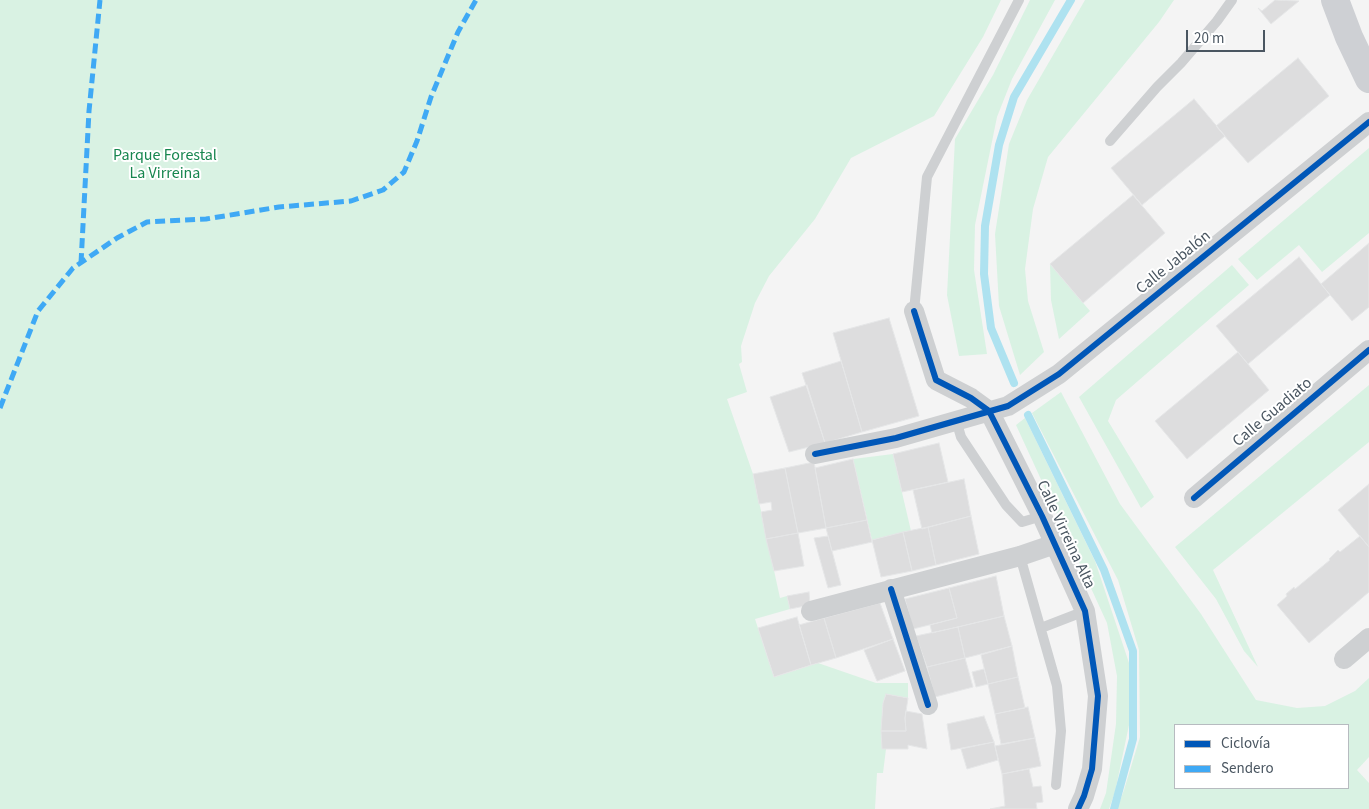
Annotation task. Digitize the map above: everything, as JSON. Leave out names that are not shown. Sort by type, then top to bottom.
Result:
[{"type":"street","points":[[1335,1],[1358,33],[1369,44]]},
{"type":"street","points":[[1335,1],[1349,37],[1369,79]]},
{"type":"street","name":"Calle Jabalón","points":[[815,454],[896,438],[1008,406],[1059,374],[1369,122]]},
{"type":"street","name":"Calle Virreina Alta","points":[[914,311],[936,380],[971,398],[989,411],[1042,516],[1085,611],[1098,696],[1092,769],[1078,809]]},
{"type":"street","name":"Calle Guadiato","points":[[1194,498],[1369,350]]},
{"type":"street","points":[[811,611],[1020,556],[1055,544]]},
{"type":"street","points":[[891,589],[928,705]]},
{"type":"street","points":[[1344,659],[1369,638]]},
{"type":"lane","points":[[914,311],[927,177],[1019,0]]},
{"type":"lane","points":[[1110,141],[1157,87],[1181,63],[1232,0]]},
{"type":"lane","points":[[956,420],[961,437],[1006,505],[1022,522],[1042,516]]},
{"type":"lane","points":[[1020,556],[1057,686],[1062,731],[1056,785]]},
{"type":"lane","points":[[1042,628],[1085,611]]},
{"type":"green space","name":"Parque Forestal La Virreina","points":[[0,0],[1001,0],[983,37],[934,116],[851,158],[815,219],[769,276],[755,303],[741,346],[742,362],[739,364],[747,392],[727,399],[753,474],[780,598],[787,596],[790,609],[755,619],[774,677],[818,663],[876,683],[908,683],[908,698],[886,694],[883,703],[882,748],[886,749],[883,773],[877,773],[875,809],[0,809]]},
{"type":"green space","points":[[1030,0],[1055,0],[1012,79],[997,117],[975,225],[974,270],[987,354],[959,356],[947,295],[955,139],[993,75]]},
{"type":"green space","points":[[1085,0],[1174,0],[1159,22],[1048,157],[1033,209],[1025,269],[1028,301],[1044,352],[1020,375],[999,306],[995,234],[1009,144],[1027,100]]},
{"type":"green space","points":[[1369,148],[1369,233],[1322,272],[1299,245],[1257,280],[1238,259]]},
{"type":"green space","points":[[1050,264],[1090,311],[1059,339],[1051,300]]},
{"type":"green space","points":[[1232,265],[1249,285],[1116,400],[1108,421],[1154,497],[1141,508],[1079,397]]},
{"type":"green space","points":[[1369,385],[1369,442],[1213,570],[1258,667],[1244,651],[1216,599],[1175,547]]},
{"type":"green space","points":[[1061,392],[1120,504],[1201,614],[1256,700],[1297,708],[1325,706],[1355,691],[1369,678],[1369,757],[1357,770],[1369,783],[1369,809],[1117,809],[1140,737],[1139,650],[1118,580],[1032,413]]},
{"type":"green space","points":[[1025,418],[1095,561],[1129,663],[1129,725],[1115,792],[1109,809],[1100,809],[1106,793],[1116,724],[1117,676],[1107,623],[1016,425]]},
{"type":"green space","points":[[893,454],[911,531],[872,540],[853,459]]},
{"type":"building","points":[[1275,0],[1299,1],[1271,24],[1258,8],[1262,11]]},
{"type":"building","points":[[1298,58],[1329,96],[1248,163],[1216,126]]},
{"type":"building","points":[[1194,99],[1225,136],[1142,205],[1111,168]]},
{"type":"building","points":[[1133,195],[1165,233],[1083,303],[1050,264]]},
{"type":"building","points":[[1369,243],[1369,307],[1352,321],[1321,284]]},
{"type":"building","points":[[1299,257],[1330,295],[1248,364],[1216,326]]},
{"type":"building","points":[[889,318],[919,416],[862,432],[833,333]]},
{"type":"building","points":[[1238,352],[1269,390],[1187,459],[1155,421]]},
{"type":"building","points":[[841,361],[862,432],[825,443],[802,373]]},
{"type":"building","points":[[807,385],[825,443],[789,452],[770,397]]},
{"type":"building","points":[[939,443],[948,482],[902,492],[893,454]]},
{"type":"building","points":[[853,459],[867,520],[826,528],[815,468]]},
{"type":"building","points":[[814,462],[826,528],[798,533],[785,468]]},
{"type":"building","points":[[785,468],[798,533],[766,539],[761,512],[772,510],[771,502],[759,504],[753,474]]},
{"type":"building","points":[[964,479],[971,516],[922,529],[913,490]]},
{"type":"building","points":[[1369,484],[1369,547],[1338,510]]},
{"type":"building","points":[[971,516],[979,554],[936,565],[928,527]]},
{"type":"building","points":[[867,520],[872,542],[832,551],[826,528]]},
{"type":"building","points":[[928,527],[936,565],[912,571],[903,532]]},
{"type":"building","points":[[903,532],[912,571],[881,577],[872,540]]},
{"type":"building","points":[[798,533],[804,566],[774,571],[766,539]]},
{"type":"building","points":[[828,536],[841,585],[828,588],[814,538]]},
{"type":"building","points":[[1360,536],[1369,547],[1369,592],[1309,643],[1277,605],[1287,596],[1286,594],[1294,587],[1295,589],[1330,560],[1338,550],[1340,552]]},
{"type":"building","points":[[996,576],[1004,616],[932,633],[930,625],[957,618],[949,588]]},
{"type":"building","points":[[949,588],[957,618],[913,629],[905,599]]},
{"type":"building","points":[[809,592],[810,605],[790,609],[787,596]]},
{"type":"building","points":[[880,603],[893,639],[836,658],[824,618]]},
{"type":"building","points":[[1004,616],[1012,646],[965,658],[958,627]]},
{"type":"building","points":[[797,617],[811,665],[774,677],[758,628]]},
{"type":"building","points":[[824,618],[836,658],[811,665],[799,625]]},
{"type":"building","points":[[958,627],[965,658],[927,667],[916,636]]},
{"type":"building","points":[[893,639],[905,671],[877,681],[864,650]]},
{"type":"building","points":[[1012,646],[1018,677],[988,684],[981,655]]},
{"type":"building","points":[[965,658],[973,687],[935,697],[927,667]]},
{"type":"building","points":[[984,669],[988,684],[976,687],[972,672]]},
{"type":"building","points":[[1018,677],[1025,708],[995,714],[988,684]]},
{"type":"building","points":[[886,694],[908,698],[905,718],[906,731],[881,731],[883,703]]},
{"type":"building","points":[[1028,707],[1035,738],[1001,744],[995,714]]},
{"type":"building","points":[[906,711],[922,714],[927,749],[908,745],[908,749],[882,749],[881,731],[906,731]]},
{"type":"building","points":[[984,716],[994,742],[951,750],[947,724]]},
{"type":"building","points":[[1035,738],[1041,766],[1002,774],[995,746]]},
{"type":"building","points":[[994,742],[998,760],[967,769],[961,749]]},
{"type":"building","points":[[1029,769],[1033,787],[1041,786],[1043,802],[1036,803],[1037,809],[990,809],[1005,806],[1002,774]]},
{"type":"waterway","points":[[1014,383],[991,328],[984,274],[985,226],[999,145],[1014,97],[1071,0]]},
{"type":"waterway","points":[[1028,415],[1104,570],[1133,651],[1133,739],[1114,809]]},
{"type":"marked path","points":[[81,263],[89,111],[100,0]]},
{"type":"marked path","points":[[0,408],[38,311],[73,268],[117,238],[147,222],[206,219],[279,207],[351,201],[383,190],[404,172],[417,141],[431,97],[458,32],[476,0]]},
{"type":"cycle path","points":[[815,454],[896,438],[1008,406],[1059,374],[1369,122]]},
{"type":"cycle path","points":[[914,311],[936,380],[971,398],[989,411],[1042,516],[1085,611],[1098,696],[1092,769],[1078,809]]},
{"type":"cycle path","points":[[1194,498],[1369,350]]},
{"type":"cycle path","points":[[891,589],[928,705]]}]
